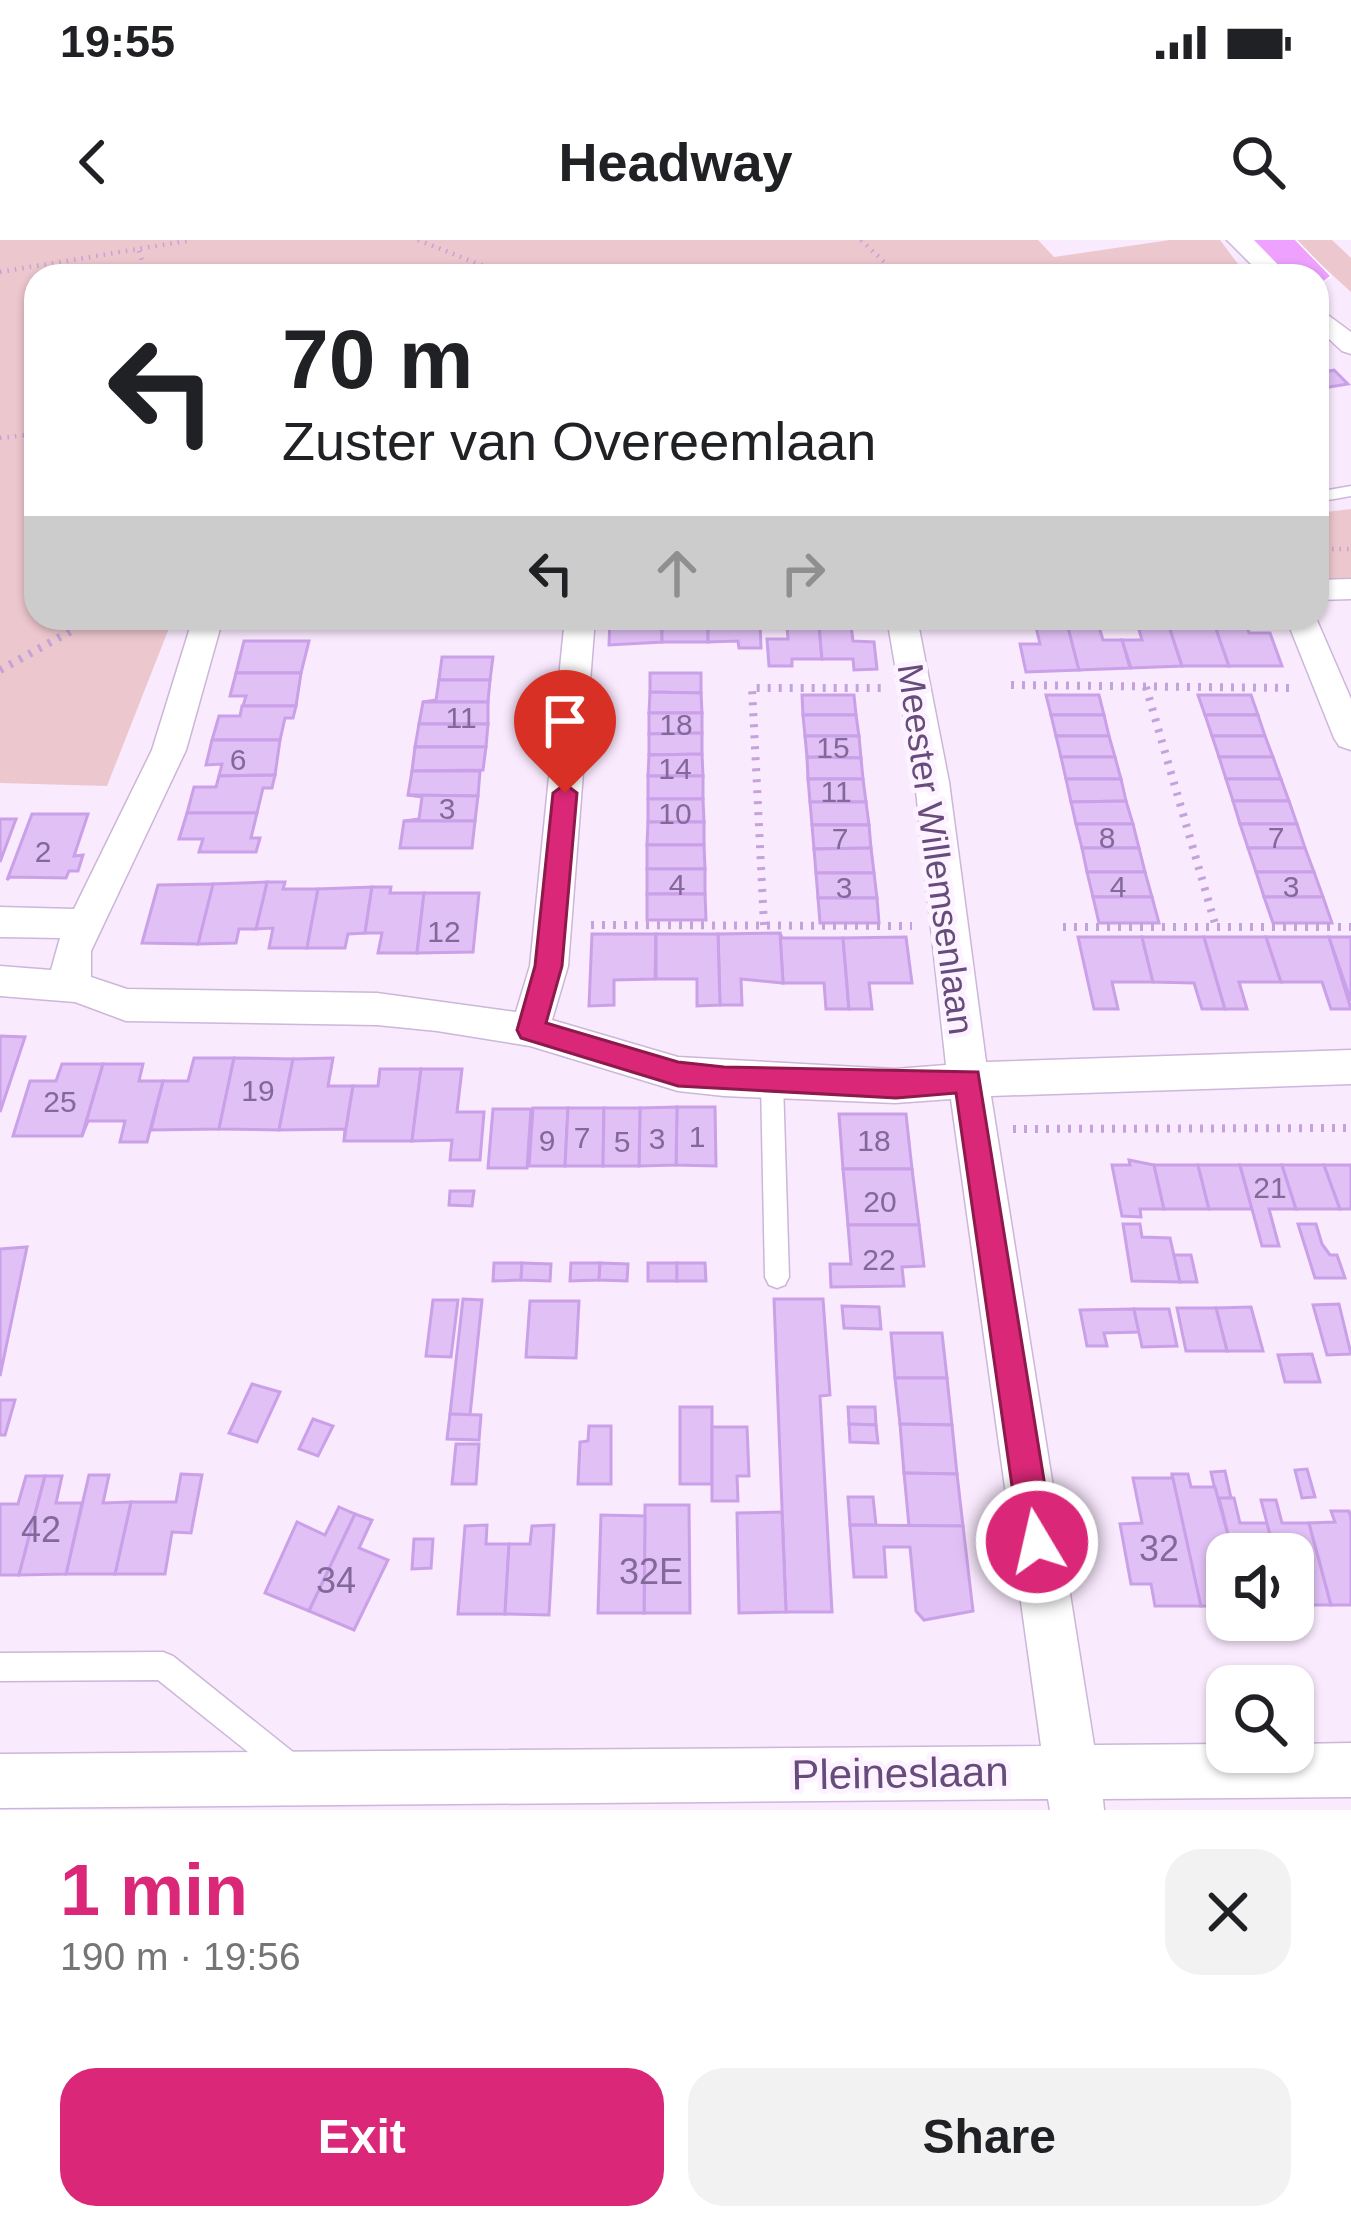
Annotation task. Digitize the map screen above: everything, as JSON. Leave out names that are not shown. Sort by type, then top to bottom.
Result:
[{"type":"main road","points":[[1273,240],[1298,264]]},
{"type":"main road","points":[[1329,294],[1351,315]]},
{"type":"street","points":[[1239,240],[1264,264]]},
{"type":"street","points":[[1329,325],[1351,346]]},
{"type":"street","points":[[76,987],[70,970],[71,951],[169,749],[204,630]]},
{"type":"street","points":[[530,1030],[549,966],[579,630]]},
{"type":"street","name":"Meester Willemsenlaan","points":[[904,630],[1074,1791]]},
{"type":"street","points":[[1306,630],[1351,738]]},
{"type":"street","points":[[0,922],[84,924]]},
{"type":"street","points":[[0,981],[76,987],[126,1005],[377,1010],[530,1030],[678,1074],[772,1082],[896,1086],[1351,1067]]},
{"type":"street","name":"Pleineslaan","points":[[0,1781],[304,1779],[1074,1791],[1351,1770]]},
{"type":"lane","points":[[772,1082],[778,1277]]},
{"type":"lane","points":[[0,1667],[163,1666],[304,1779],[252,1810]]},
{"type":"path","points":[[51,264],[192,240]]},
{"type":"path","points":[[418,240],[479,264]]},
{"type":"path","points":[[861,240],[886,264]]},
{"type":"path","points":[[139,250],[144,264]]},
{"type":"path","points":[[0,670],[71,630]]},
{"type":"path","points":[[1011,685],[1330,686]]},
{"type":"path","points":[[1146,687],[1216,927]]},
{"type":"path","points":[[764,925],[752,688],[914,688]]},
{"type":"path","points":[[554,925],[949,926]]},
{"type":"path","points":[[1063,927],[1351,927]]},
{"type":"path","points":[[975,1129],[1351,1128]]},
{"type":"shaded area","points":[[0,240],[1038,240],[1054,257],[1170,240],[1220,240],[1238,264],[24,264],[24,630],[168,630],[107,786],[0,783]]},
{"type":"shaded area","points":[[1294,240],[1332,240],[1351,258],[1351,292],[1329,272],[1329,264],[1320,264]]},
{"type":"shaded area","points":[[1351,509],[1351,580],[1329,580],[1329,512]]},
{"type":"building","points":[[1334,370],[1348,384],[1329,387],[1329,371]]},
{"type":"building","points":[[610,630],[662,630],[662,642],[609,645]]},
{"type":"building","points":[[662,630],[708,630],[708,642],[662,642]]},
{"type":"building","points":[[708,630],[760,630],[761,648],[739,648],[738,641],[708,642]]},
{"type":"building","points":[[787,630],[819,630],[822,659],[792,659],[792,666],[769,666],[767,639],[788,639]]},
{"type":"building","points":[[819,630],[852,630],[853,641],[874,642],[877,669],[854,670],[853,659],[822,659]]},
{"type":"building","points":[[1037,630],[1069,630],[1079,670],[1026,672],[1020,644],[1040,644]]},
{"type":"building","points":[[1069,630],[1100,630],[1103,640],[1122,640],[1130,668],[1079,670]]},
{"type":"building","points":[[1139,630],[1170,630],[1182,666],[1131,668],[1122,640],[1142,640]]},
{"type":"building","points":[[1170,630],[1216,630],[1229,666],[1182,666]]},
{"type":"building","points":[[1216,630],[1270,633],[1282,666],[1229,666]]},
{"type":"building","points":[[244,641],[309,641],[301,673],[236,673]]},
{"type":"building","points":[[442,657],[493,657],[490,680],[439,680]]},
{"type":"building","points":[[236,673],[301,673],[296,706],[243,706],[246,696],[230,696]]},
{"type":"building","points":[[650,673],[701,673],[701,693],[650,692]]},
{"type":"building","points":[[439,680],[490,680],[488,702],[423,702],[436,700]]},
{"type":"building","points":[[650,692],[701,693],[702,713],[649,713]]},
{"type":"building","points":[[802,695],[854,695],[856,715],[803,715]]},
{"type":"building","points":[[1046,695],[1099,695],[1104,715],[1051,715]]},
{"type":"building","points":[[1198,695],[1251,695],[1258,715],[1205,715]]},
{"type":"building","points":[[423,702],[488,702],[488,724],[419,724]]},
{"type":"building","points":[[242,706],[296,706],[293,718],[285,718],[280,740],[212,740],[219,716],[240,716]]},
{"type":"building","points":[[649,713],[702,713],[702,733],[649,734]]},
{"type":"building","points":[[803,715],[856,715],[859,736],[805,736]]},
{"type":"building","points":[[1051,715],[1104,715],[1109,736],[1056,736]]},
{"type":"building","points":[[1205,715],[1258,715],[1265,736],[1212,736]]},
{"type":"building","points":[[419,724],[488,724],[486,747],[415,747]]},
{"type":"building","points":[[702,733],[702,754],[649,755],[649,734]]},
{"type":"building","points":[[805,736],[859,736],[861,758],[807,757]]},
{"type":"building","points":[[1056,736],[1109,736],[1115,757],[1061,757]]},
{"type":"building","points":[[1212,736],[1265,736],[1273,757],[1219,757]]},
{"type":"building","points":[[212,740],[280,740],[275,775],[219,776],[222,764],[206,765]]},
{"type":"building","points":[[415,747],[486,747],[483,770],[412,771]]},
{"type":"building","points":[[702,754],[703,776],[648,776],[649,755]]},
{"type":"building","points":[[807,757],[861,758],[863,779],[808,779]]},
{"type":"building","points":[[1061,757],[1115,757],[1121,779],[1066,779]]},
{"type":"building","points":[[1219,757],[1273,757],[1281,779],[1226,779]]},
{"type":"building","points":[[412,771],[480,771],[478,796],[408,795]]},
{"type":"building","points":[[275,775],[272,788],[263,788],[257,813],[187,813],[194,787],[216,787],[219,776]]},
{"type":"building","points":[[648,776],[703,776],[703,799],[648,799]]},
{"type":"building","points":[[808,779],[863,779],[866,802],[810,802]]},
{"type":"building","points":[[1066,779],[1121,779],[1126,801],[1071,802]]},
{"type":"building","points":[[1226,779],[1281,779],[1289,801],[1233,801]]},
{"type":"building","points":[[408,795],[478,796],[475,821],[404,821],[419,819],[422,797]]},
{"type":"building","points":[[648,799],[703,799],[704,822],[648,822]]},
{"type":"building","points":[[1126,801],[1133,824],[1076,824],[1071,802]]},
{"type":"building","points":[[1233,801],[1289,801],[1297,824],[1240,824]]},
{"type":"building","points":[[810,802],[866,802],[869,825],[812,825]]},
{"type":"building","points":[[187,813],[257,813],[251,838],[260,838],[256,852],[199,852],[203,839],[179,839]]},
{"type":"building","points":[[32,814],[88,814],[74,856],[83,855],[78,871],[69,871],[66,878],[7,880]]},
{"type":"building","points":[[0,819],[16,819],[0,862]]},
{"type":"building","points":[[404,821],[475,821],[472,848],[400,848]]},
{"type":"building","points":[[648,822],[704,822],[704,845],[647,845]]},
{"type":"building","points":[[1076,824],[1133,824],[1139,848],[1082,848]]},
{"type":"building","points":[[1240,824],[1297,824],[1305,848],[1248,848]]},
{"type":"building","points":[[812,825],[869,825],[871,848],[814,849]]},
{"type":"building","points":[[647,845],[704,845],[705,869],[647,869]]},
{"type":"building","points":[[871,848],[874,873],[816,873],[814,849]]},
{"type":"building","points":[[1082,848],[1139,848],[1145,872],[1087,872]]},
{"type":"building","points":[[1248,848],[1305,848],[1314,872],[1256,872]]},
{"type":"building","points":[[647,869],[705,869],[705,894],[647,894]]},
{"type":"building","points":[[1087,872],[1145,872],[1152,897],[1093,897]]},
{"type":"building","points":[[1256,872],[1314,872],[1323,897],[1264,897]]},
{"type":"building","points":[[816,873],[874,873],[877,898],[818,898]]},
{"type":"building","points":[[267,882],[285,882],[283,889],[318,889],[307,948],[269,948],[273,928],[256,929]]},
{"type":"building","points":[[267,882],[256,929],[239,929],[236,943],[198,944],[213,884]]},
{"type":"building","points":[[213,884],[198,944],[142,943],[158,885]]},
{"type":"building","points":[[372,887],[365,933],[348,934],[345,948],[307,948],[318,889]]},
{"type":"building","points":[[372,887],[391,887],[390,893],[424,893],[417,953],[378,953],[382,933],[365,933]]},
{"type":"building","points":[[424,893],[479,893],[473,952],[417,953]]},
{"type":"building","points":[[647,894],[705,894],[706,920],[647,920]]},
{"type":"building","points":[[1093,897],[1152,897],[1159,923],[1099,923]]},
{"type":"building","points":[[1264,897],[1323,897],[1332,923],[1273,923]]},
{"type":"building","points":[[818,898],[877,898],[879,923],[820,923]]},
{"type":"building","points":[[780,933],[782,938],[843,938],[849,1009],[826,1009],[824,983],[783,983]]},
{"type":"building","points":[[780,933],[783,983],[741,979],[742,1005],[720,1005],[718,934]]},
{"type":"building","points":[[592,934],[656,934],[655,979],[614,980],[614,1005],[589,1006]]},
{"type":"building","points":[[656,934],[718,934],[720,1005],[697,1006],[697,979],[656,979]]},
{"type":"building","points":[[906,937],[912,983],[869,983],[872,1009],[849,1009],[843,938]]},
{"type":"building","points":[[1078,937],[1142,937],[1153,982],[1112,982],[1118,1009],[1094,1009]]},
{"type":"building","points":[[1142,937],[1204,937],[1225,1009],[1202,1009],[1194,983],[1153,982]]},
{"type":"building","points":[[1204,937],[1266,937],[1281,982],[1239,982],[1247,1009],[1225,1009]]},
{"type":"building","points":[[1266,937],[1329,937],[1351,1009],[1331,1009],[1322,982],[1281,982]]},
{"type":"building","points":[[1329,937],[1351,937],[1351,1001]]},
{"type":"building","points":[[0,1036],[25,1037],[0,1112]]},
{"type":"building","points":[[194,1058],[234,1058],[219,1129],[151,1130],[163,1081],[188,1081]]},
{"type":"building","points":[[234,1058],[293,1059],[279,1130],[219,1129]]},
{"type":"building","points":[[333,1058],[328,1086],[353,1086],[344,1141],[345,1129],[279,1130],[293,1059]]},
{"type":"building","points":[[62,1064],[103,1064],[82,1136],[13,1136],[30,1081],[56,1081]]},
{"type":"building","points":[[103,1064],[143,1064],[139,1081],[163,1081],[147,1142],[120,1142],[125,1121],[88,1121],[82,1136]]},
{"type":"building","points":[[380,1069],[421,1069],[412,1141],[344,1141],[353,1086],[378,1086]]},
{"type":"building","points":[[421,1069],[462,1069],[457,1112],[484,1112],[480,1160],[450,1160],[452,1140],[412,1141]]},
{"type":"building","points":[[677,1107],[715,1107],[716,1166],[676,1165]]},
{"type":"building","points":[[677,1107],[676,1165],[639,1166],[640,1108]]},
{"type":"building","points":[[533,1108],[568,1108],[565,1166],[529,1166]]},
{"type":"building","points":[[568,1108],[604,1108],[603,1166],[565,1166]]},
{"type":"building","points":[[604,1108],[640,1108],[639,1166],[603,1166]]},
{"type":"building","points":[[493,1109],[531,1109],[527,1168],[488,1168]]},
{"type":"building","points":[[839,1114],[906,1114],[912,1169],[843,1169]]},
{"type":"building","points":[[1129,1160],[1154,1165],[1164,1209],[1140,1209],[1141,1217],[1122,1216],[1112,1165],[1130,1165]]},
{"type":"building","points":[[1154,1165],[1198,1165],[1209,1209],[1164,1209]]},
{"type":"building","points":[[1198,1165],[1240,1165],[1252,1209],[1209,1209]]},
{"type":"building","points":[[1240,1165],[1282,1165],[1296,1209],[1269,1209],[1279,1246],[1262,1246]]},
{"type":"building","points":[[1282,1165],[1324,1165],[1340,1209],[1296,1209]]},
{"type":"building","points":[[1324,1165],[1351,1165],[1351,1209],[1340,1209]]},
{"type":"building","points":[[843,1169],[912,1169],[919,1225],[848,1225]]},
{"type":"building","points":[[450,1191],[474,1191],[472,1206],[449,1205]]},
{"type":"building","points":[[1123,1224],[1140,1224],[1142,1237],[1170,1238],[1180,1282],[1132,1281]]},
{"type":"building","points":[[1298,1224],[1316,1224],[1322,1244],[1330,1255],[1337,1255],[1345,1278],[1315,1278]]},
{"type":"building","points":[[848,1225],[919,1225],[924,1266],[902,1267],[904,1286],[831,1287],[830,1264],[851,1264]]},
{"type":"building","points":[[27,1247],[0,1376],[0,1249]]},
{"type":"building","points":[[1174,1255],[1191,1255],[1197,1282],[1180,1282]]},
{"type":"building","points":[[494,1263],[522,1263],[521,1280],[493,1281]]},
{"type":"building","points":[[522,1263],[551,1264],[550,1281],[521,1280]]},
{"type":"building","points":[[571,1263],[600,1263],[599,1280],[570,1281]]},
{"type":"building","points":[[600,1263],[628,1264],[627,1281],[599,1280]]},
{"type":"building","points":[[648,1263],[677,1263],[677,1281],[648,1281]]},
{"type":"building","points":[[677,1263],[705,1263],[706,1281],[677,1281]]},
{"type":"building","points":[[463,1299],[482,1300],[470,1415],[450,1414]]},
{"type":"building","points":[[774,1299],[823,1299],[830,1395],[820,1396],[832,1612],[786,1612]]},
{"type":"building","points":[[433,1300],[458,1300],[451,1357],[426,1356]]},
{"type":"building","points":[[530,1301],[579,1301],[576,1358],[526,1357]]},
{"type":"building","points":[[1339,1304],[1351,1354],[1327,1355],[1313,1305]]},
{"type":"building","points":[[842,1306],[879,1307],[881,1329],[844,1328]]},
{"type":"building","points":[[1251,1307],[1263,1351],[1227,1351],[1216,1308]]},
{"type":"building","points":[[1177,1308],[1216,1308],[1227,1351],[1186,1351]]},
{"type":"building","points":[[1134,1309],[1139,1332],[1104,1333],[1107,1346],[1087,1346],[1080,1310]]},
{"type":"building","points":[[1134,1309],[1169,1309],[1177,1346],[1142,1347]]},
{"type":"building","points":[[891,1333],[942,1333],[947,1378],[895,1378]]},
{"type":"building","points":[[1312,1354],[1320,1382],[1285,1382],[1278,1355]]},
{"type":"building","points":[[895,1378],[947,1378],[952,1425],[900,1424]]},
{"type":"building","points":[[252,1384],[280,1392],[257,1442],[229,1433]]},
{"type":"building","points":[[0,1400],[15,1400],[5,1435],[0,1435]]},
{"type":"building","points":[[680,1407],[712,1407],[712,1484],[680,1484]]},
{"type":"building","points":[[848,1407],[875,1407],[876,1425],[849,1424]]},
{"type":"building","points":[[450,1414],[481,1415],[479,1440],[447,1439]]},
{"type":"building","points":[[313,1419],[333,1426],[318,1456],[299,1449]]},
{"type":"building","points":[[849,1424],[876,1425],[878,1443],[850,1442]]},
{"type":"building","points":[[900,1424],[952,1425],[957,1474],[904,1473]]},
{"type":"building","points":[[589,1426],[611,1426],[611,1484],[578,1484],[580,1442],[588,1441]]},
{"type":"building","points":[[712,1427],[747,1427],[749,1476],[737,1476],[738,1501],[712,1501]]},
{"type":"building","points":[[456,1444],[479,1444],[476,1484],[452,1484]]},
{"type":"building","points":[[1307,1469],[1315,1497],[1302,1498],[1295,1470]]},
{"type":"building","points":[[1225,1471],[1231,1498],[1217,1499],[1211,1472]]},
{"type":"building","points":[[904,1473],[957,1474],[963,1526],[909,1526]]},
{"type":"building","points":[[181,1474],[202,1475],[191,1533],[172,1532],[165,1574],[115,1574],[131,1502],[176,1502]]},
{"type":"building","points":[[1172,1474],[1201,1606],[1155,1606],[1151,1584],[1131,1584],[1120,1524],[1142,1523],[1133,1478],[1172,1478]]},
{"type":"building","points":[[1172,1474],[1188,1474],[1191,1487],[1215,1487],[1227,1533],[1206,1533],[1206,1606],[1201,1606]]},
{"type":"building","points":[[89,1475],[109,1475],[103,1503],[131,1502],[115,1574],[66,1574]]},
{"type":"building","points":[[26,1476],[45,1476],[19,1575],[0,1575],[0,1504],[18,1504]]},
{"type":"building","points":[[45,1476],[62,1476],[56,1503],[82,1503],[66,1574],[19,1575]]},
{"type":"building","points":[[848,1497],[873,1497],[876,1525],[850,1525]]},
{"type":"building","points":[[1219,1498],[1234,1498],[1240,1523],[1267,1523],[1270,1533],[1228,1533]]},
{"type":"building","points":[[1261,1500],[1276,1500],[1282,1523],[1309,1523],[1312,1533],[1270,1533]]},
{"type":"building","points":[[645,1505],[689,1505],[690,1613],[644,1613]]},
{"type":"building","points":[[339,1507],[355,1514],[309,1611],[265,1593],[297,1522],[325,1535]]},
{"type":"building","points":[[1331,1511],[1349,1511],[1351,1605],[1331,1605],[1309,1523],[1335,1522]]},
{"type":"building","points":[[782,1512],[786,1612],[739,1613],[737,1513]]},
{"type":"building","points":[[355,1514],[372,1520],[359,1548],[388,1560],[354,1630],[309,1611]]},
{"type":"building","points":[[601,1515],[645,1516],[644,1613],[598,1613]]},
{"type":"building","points":[[487,1525],[486,1544],[509,1544],[505,1614],[458,1614],[465,1526]]},
{"type":"building","points":[[554,1525],[549,1615],[505,1614],[509,1544],[530,1544],[532,1526]]},
{"type":"building","points":[[850,1525],[963,1526],[973,1611],[924,1620],[916,1611],[910,1547],[884,1547],[886,1577],[854,1577]]},
{"type":"building","points":[[414,1539],[433,1539],[431,1568],[412,1569]]},
{"type":"building","points":[[1314,1542],[1331,1605],[1314,1605]]},
{"type":"route","points":[[565,793],[549,966],[530,1030],[678,1074],[896,1086],[968,1080],[1037,1542]]}]
